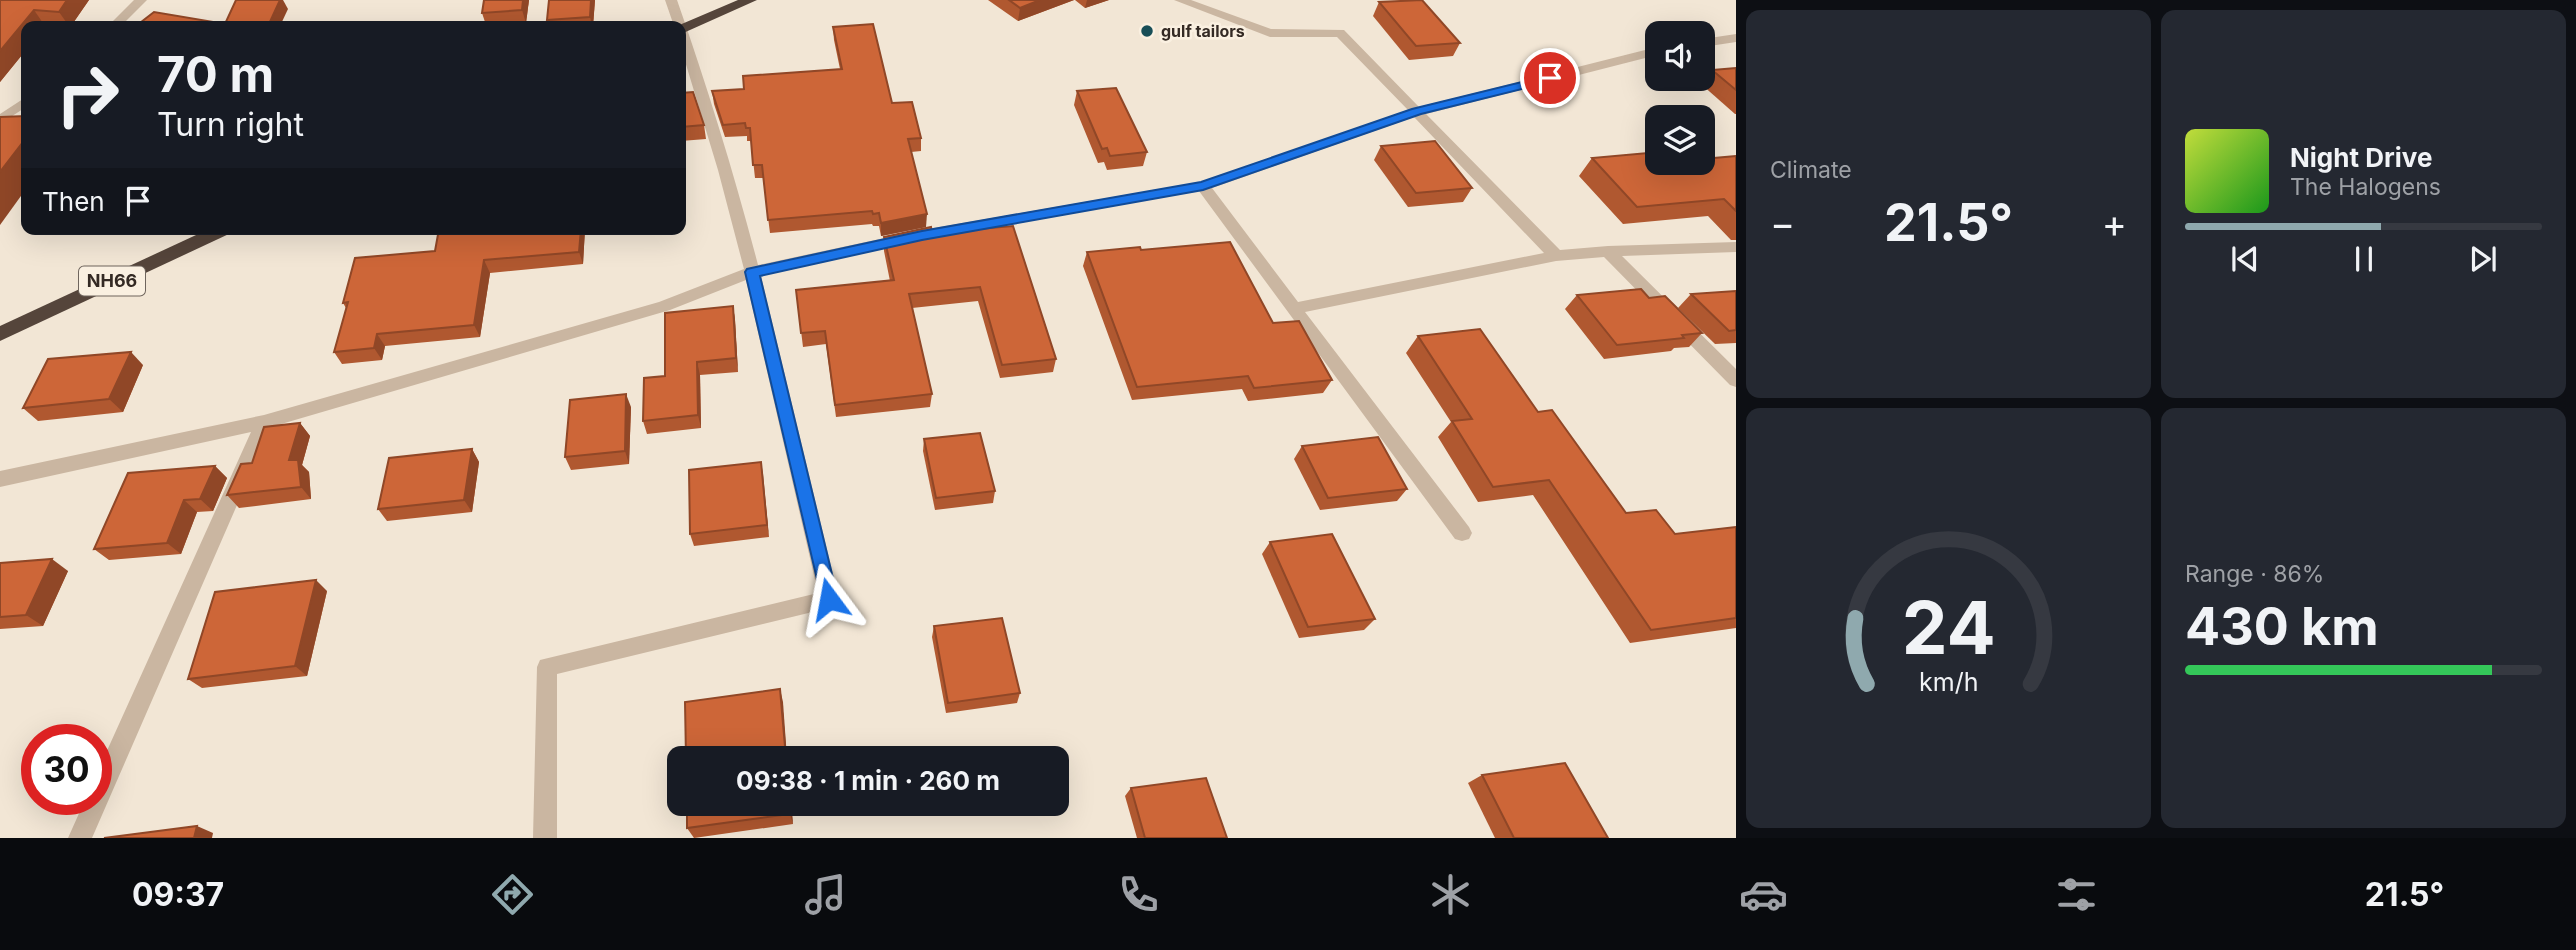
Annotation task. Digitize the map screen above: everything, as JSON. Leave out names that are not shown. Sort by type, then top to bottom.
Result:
[{"type":"highway","points":[[686,27],[750,0]]},
{"type":"highway","name":"NH66","points":[[0,334],[212,235]]},
{"type":"street","points":[[119,21],[141,0]]},
{"type":"street","points":[[671,0],[678,21]]},
{"type":"street","points":[[1180,0],[1270,33],[1340,33],[1556,256]]},
{"type":"street","points":[[1715,41],[1736,38]]},
{"type":"street","points":[[545,838],[547,667],[829,599],[722,155],[686,47]]},
{"type":"street","points":[[0,479],[264,422],[664,306],[752,272],[922,235],[1203,186],[1416,111],[1645,54]]},
{"type":"street","points":[[0,120],[21,105]]},
{"type":"street","points":[[1203,186],[1462,533]]},
{"type":"street","points":[[1294,309],[1556,256],[1608,251],[1736,247]]},
{"type":"street","points":[[1608,251],[1736,380]]},
{"type":"street","points":[[80,838],[264,422]]},
{"type":"building","points":[[0,0],[67,0],[59,12],[34,10],[25,21],[21,21],[21,26],[0,51]]},
{"type":"building","points":[[236,0],[280,0],[270,21],[226,21]]},
{"type":"building","points":[[484,0],[523,0],[522,10],[482,13]]},
{"type":"building","points":[[549,0],[591,0],[590,17],[547,20]]},
{"type":"building","points":[[1009,0],[1040,0],[1020,8]]},
{"type":"building","points":[[1422,0],[1460,43],[1416,46],[1379,2]]},
{"type":"building","points":[[154,12],[207,21],[142,21]]},
{"type":"building","points":[[873,24],[892,103],[912,102],[921,138],[908,139],[927,214],[881,223],[879,213],[873,214],[872,211],[768,220],[762,165],[753,165],[750,128],[746,128],[745,123],[723,125],[712,91],[744,89],[743,76],[842,69],[833,27]]},
{"type":"building","points":[[1736,68],[1736,90],[1715,72],[1715,70]]},
{"type":"building","points":[[1116,88],[1147,152],[1110,156],[1107,148],[1102,149],[1077,91]]},
{"type":"building","points":[[693,92],[704,125],[686,127],[686,93]]},
{"type":"building","points":[[21,116],[21,145],[0,172],[0,117]]},
{"type":"building","points":[[1435,141],[1472,188],[1416,193],[1381,146]]},
{"type":"building","points":[[1645,153],[1645,175],[1715,175],[1715,158],[1736,156],[1736,211],[1724,199],[1637,207],[1592,158]]},
{"type":"building","points":[[1013,226],[1056,359],[1002,365],[980,287],[909,294],[932,394],[835,405],[825,331],[801,333],[796,290],[894,280],[884,237],[931,227],[932,233]]},
{"type":"building","points":[[438,235],[580,235],[579,252],[484,260],[474,325],[377,334],[374,348],[334,352],[348,302],[343,303],[355,258],[435,251]]},
{"type":"building","points":[[1230,242],[1273,323],[1299,321],[1332,380],[1254,388],[1248,376],[1137,387],[1087,252]]},
{"type":"building","points":[[1641,289],[1649,298],[1665,296],[1702,333],[1682,335],[1684,338],[1617,345],[1577,295]]},
{"type":"building","points":[[1736,291],[1736,330],[1729,331],[1691,294]]},
{"type":"building","points":[[733,306],[736,358],[697,362],[698,415],[643,421],[644,378],[665,376],[665,313]]},
{"type":"building","points":[[1480,329],[1538,412],[1552,410],[1626,513],[1656,510],[1675,534],[1736,527],[1736,618],[1651,630],[1549,480],[1493,487],[1452,421],[1472,419],[1418,336]]},
{"type":"building","points":[[131,352],[109,399],[23,408],[48,359]]},
{"type":"building","points":[[626,394],[625,451],[565,457],[570,400]]},
{"type":"building","points":[[300,423],[289,460],[298,460],[301,487],[227,495],[241,464],[252,463],[264,427]]},
{"type":"building","points":[[980,433],[995,491],[936,498],[924,439]]},
{"type":"building","points":[[1378,437],[1407,489],[1328,498],[1302,446]]},
{"type":"building","points":[[472,449],[464,500],[378,509],[389,458]]},
{"type":"building","points":[[761,462],[767,525],[690,534],[689,470]]},
{"type":"building","points":[[215,466],[200,499],[184,500],[167,543],[94,549],[128,473]]},
{"type":"building","points":[[1332,534],[1375,619],[1308,627],[1270,542]]},
{"type":"building","points":[[52,559],[26,615],[0,617],[0,563]]},
{"type":"building","points":[[316,580],[295,666],[188,679],[215,592]]},
{"type":"building","points":[[1002,618],[1020,693],[948,703],[934,626]]},
{"type":"building","points":[[780,689],[785,746],[686,746],[685,702]]},
{"type":"building","points":[[1565,763],[1608,838],[1514,838],[1482,775]]},
{"type":"building","points":[[1206,778],[1227,838],[1145,838],[1131,788]]},
{"type":"building","points":[[687,816],[775,816],[687,828]]},
{"type":"building","points":[[197,826],[194,838],[104,838]]},
{"type":"place","name":"gulf tailors","points":[[1147,31]]},
{"type":"route","points":[[829,599],[752,272],[922,235],[1203,186],[1416,111],[1550,78]]}]
